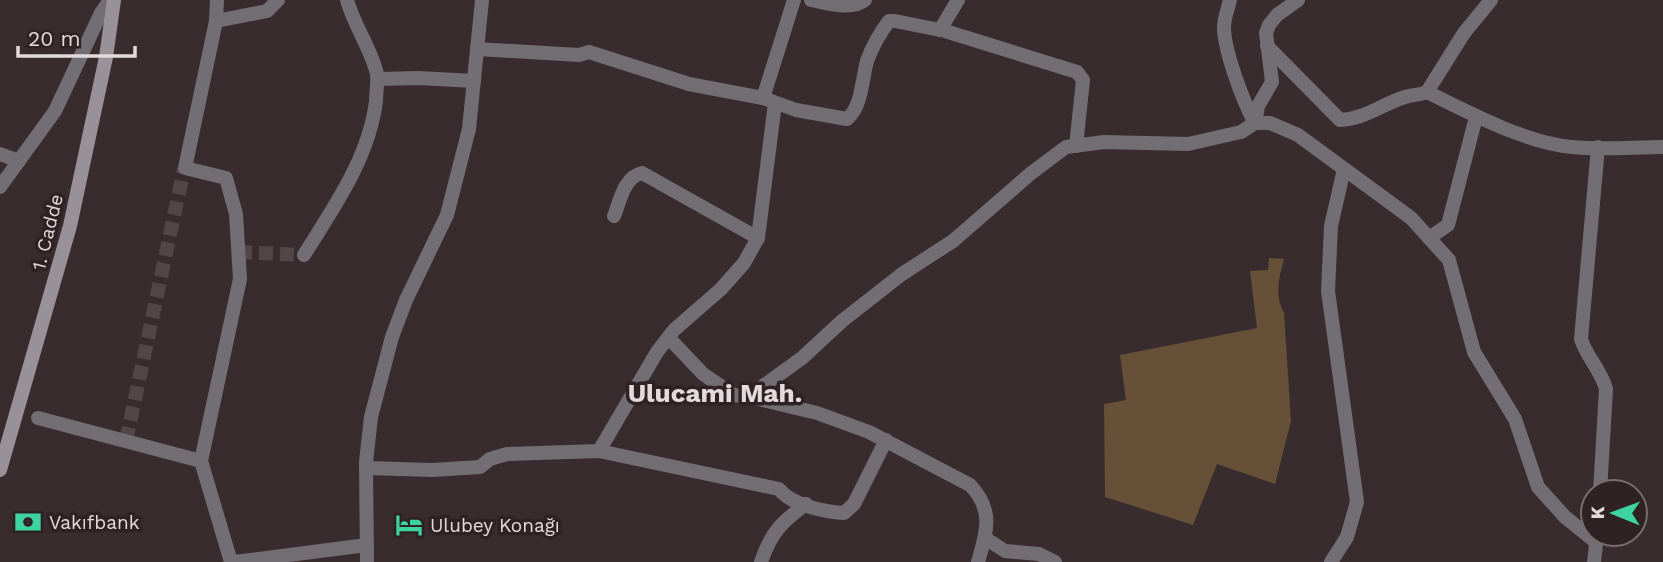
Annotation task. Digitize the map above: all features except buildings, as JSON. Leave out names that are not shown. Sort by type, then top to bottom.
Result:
[{"type":"main road","name":"1. Cadde","points":[[0,470],[70,226],[106,57],[112,0]]},
{"type":"street","points":[[0,187],[55,111],[101,13],[112,0]]},
{"type":"street","points":[[217,0],[216,21],[185,168],[226,178],[236,214],[240,279],[201,461],[232,562],[368,545]]},
{"type":"street","points":[[216,21],[267,11],[278,0]]},
{"type":"street","points":[[304,255],[345,189],[365,146],[374,118],[377,79],[374,64],[346,0]]},
{"type":"street","points":[[367,562],[366,468],[371,418],[392,337],[405,300],[447,215],[469,129],[482,0]]},
{"type":"street","points":[[598,450],[657,352],[721,289],[744,263],[758,238],[769,101],[794,0]]},
{"type":"street","points":[[811,0],[857,5],[865,0]]},
{"type":"street","points":[[940,30],[958,0]]},
{"type":"street","points":[[1230,0],[1224,25],[1226,46],[1248,110],[1255,122]]},
{"type":"street","points":[[1255,122],[1258,106],[1272,82],[1266,33],[1277,15],[1298,0]]},
{"type":"street","points":[[1427,92],[1464,33],[1491,0]]},
{"type":"street","points":[[477,49],[579,55],[589,52],[689,84],[769,101],[796,110],[847,119],[855,110],[868,60],[889,21],[940,30],[1077,72],[1083,80],[1076,146]]},
{"type":"street","points":[[1267,46],[1340,120],[1351,120],[1376,112],[1406,97],[1427,92],[1476,117],[1525,136],[1571,147],[1663,147]]},
{"type":"street","points":[[377,79],[474,81]]},
{"type":"street","points":[[1429,238],[1448,225],[1476,117]]},
{"type":"street","points":[[748,397],[802,358],[842,321],[902,274],[953,241],[1030,174],[1066,147],[1104,142],[1188,144],[1241,132],[1255,122],[1270,123],[1298,135],[1411,218],[1448,260],[1474,352],[1515,419],[1538,487],[1565,517],[1579,526]]},
{"type":"street","points":[[1598,147],[1581,340],[1585,352],[1602,374],[1606,389],[1601,478]]},
{"type":"street","points":[[0,154],[19,161]]},
{"type":"street","points":[[1331,562],[1347,537],[1357,502],[1328,291],[1331,226],[1344,169]]},
{"type":"street","points":[[614,216],[629,181],[635,174],[642,173],[758,238]]},
{"type":"street","points":[[669,338],[702,374],[734,395],[817,413],[886,440],[970,485],[981,497],[988,522],[978,562]]},
{"type":"street","points":[[38,418],[201,461]]},
{"type":"street","points":[[366,468],[444,470],[480,467],[490,459],[508,454],[598,450],[779,489],[785,497],[844,513],[854,504],[886,440]]},
{"type":"street","points":[[761,562],[766,547],[782,522],[806,504]]},
{"type":"street","points":[[985,538],[1006,551],[1039,554],[1055,562]]},
{"type":"shaded area","points":[[1269,258],[1284,259],[1278,293],[1284,313],[1291,421],[1275,484],[1217,464],[1193,525],[1105,497],[1104,404],[1126,400],[1120,355],[1257,328],[1250,271],[1268,270]]},
{"type":"tunnel","points":[[126,441],[184,169]]},
{"type":"tunnel","points":[[238,252],[304,255]]},
{"type":"place","name":"Vakıfbank","points":[[28,522]]},
{"type":"place","name":"Ulubey Konağı","points":[[409,525]]},
{"type":"district","name":"Ulucami Mah.","points":[[715,393]]}]
